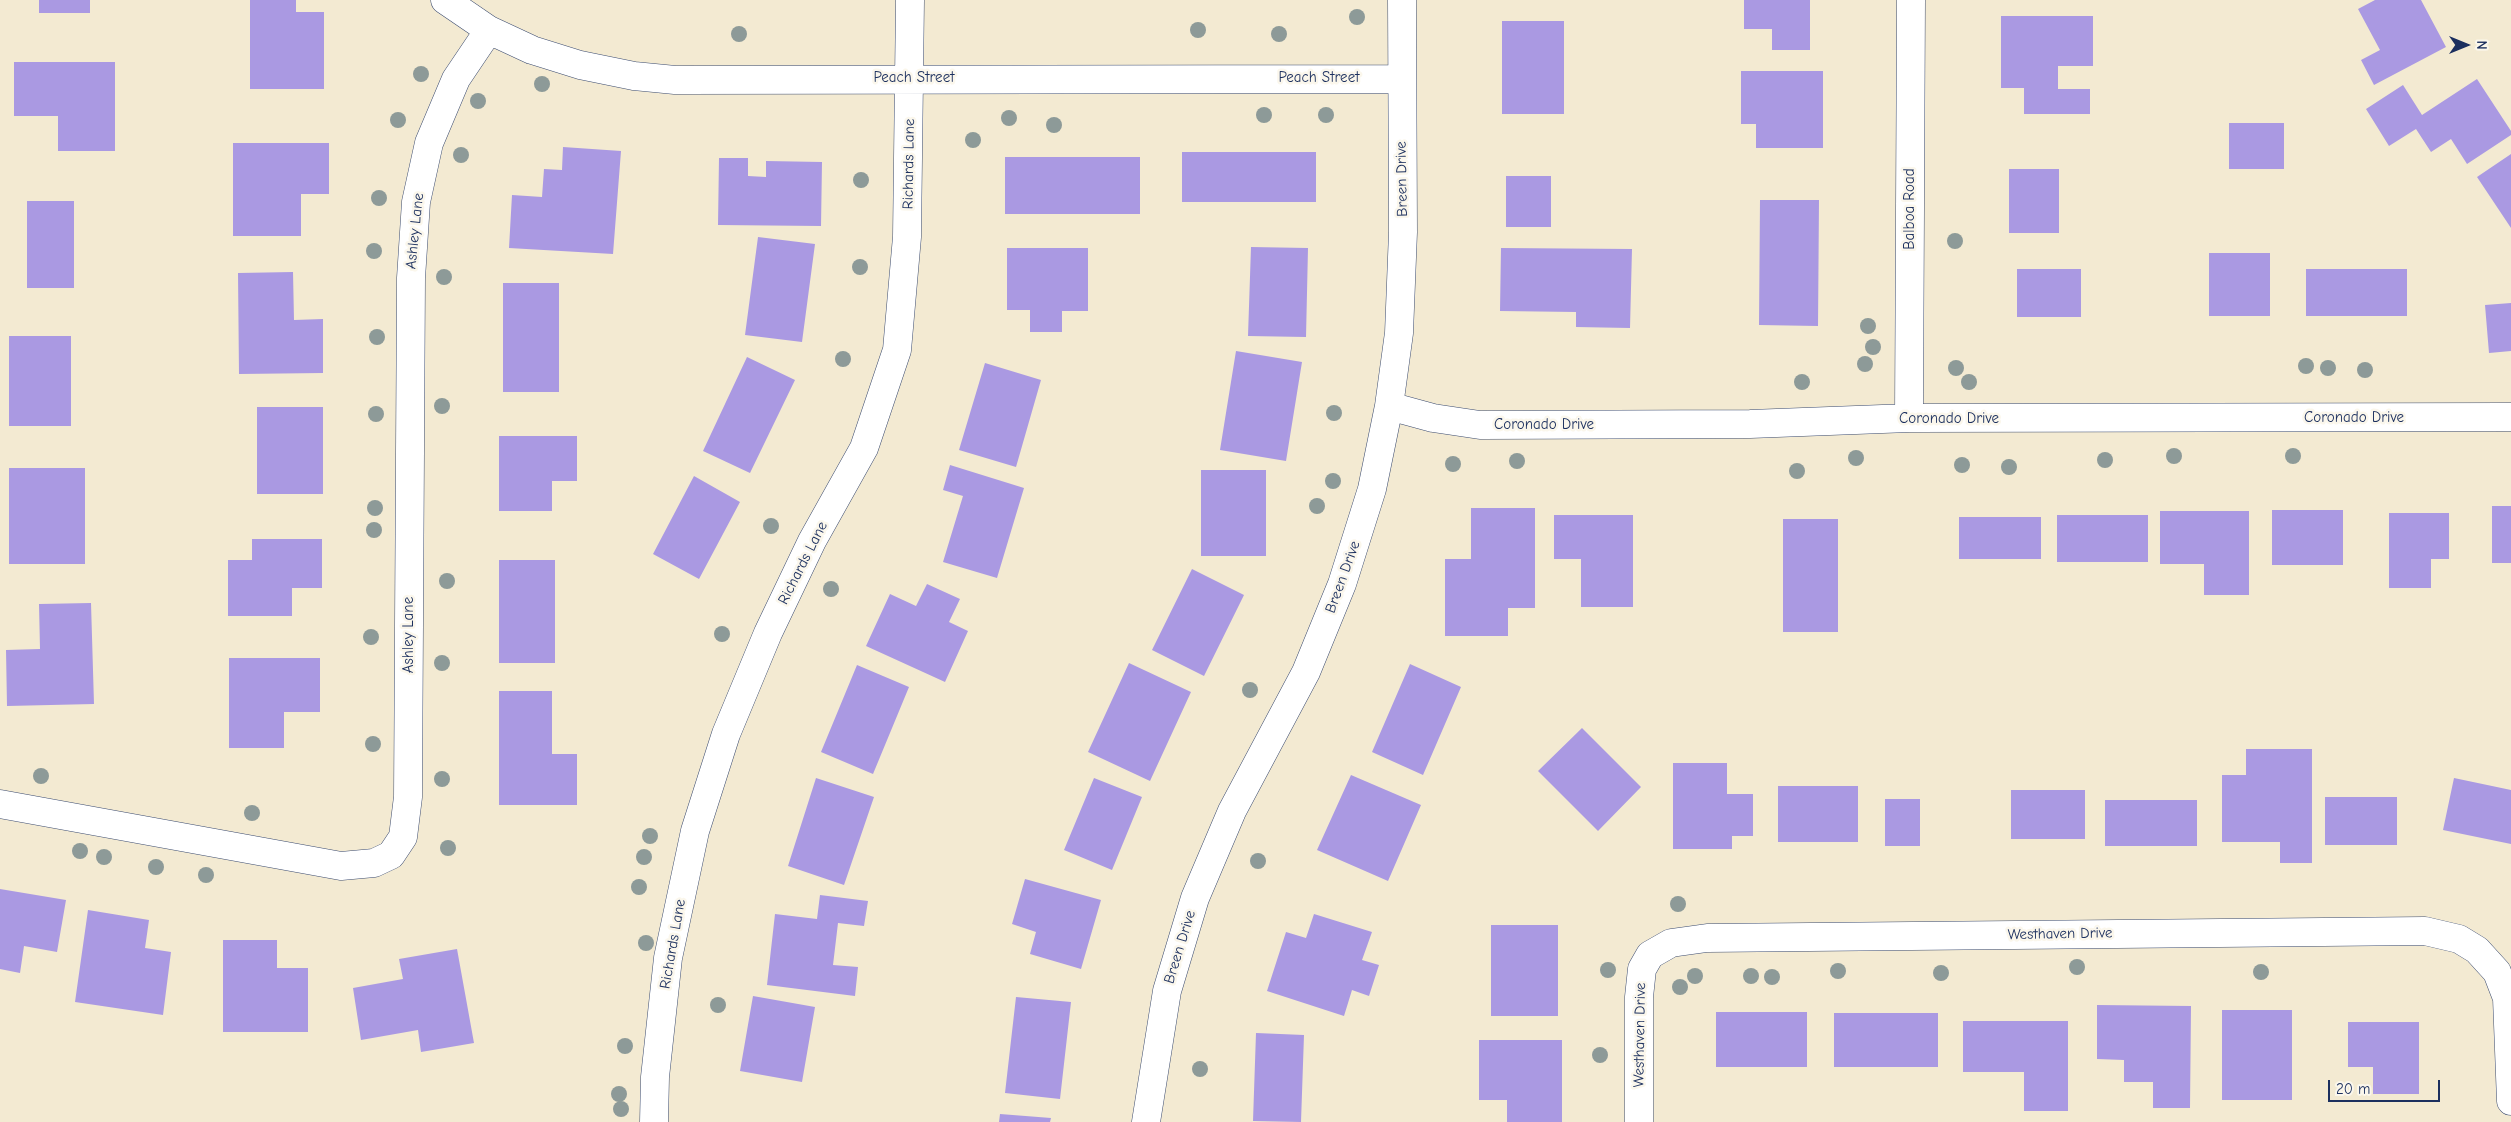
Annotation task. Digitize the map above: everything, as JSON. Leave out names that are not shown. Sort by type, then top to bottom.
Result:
[{"type":"street","name":"Peach Street","points":[[445,0],[489,30],[540,52],[580,65],[634,76],[675,80],[1401,78]]},
{"type":"street","name":"Richards Lane","points":[[654,1122],[655,1076],[668,958],[695,830],[726,734],[768,633],[812,541],[864,448],[898,350],[907,237],[910,0]]},
{"type":"street","name":"Breen Drive","points":[[1146,1122],[1167,991],[1195,898],[1232,811],[1306,672],[1342,584],[1372,489],[1388,406],[1400,314],[1403,232],[1402,0]]},
{"type":"street","name":"Balboa Road","points":[[1909,418],[1911,0]]},
{"type":"street","name":"Ashley Lane","points":[[0,804],[341,866],[374,863],[391,855],[403,837],[408,798],[411,278],[416,202],[429,143],[456,78],[489,30]]},
{"type":"street","name":"Coronado Drive","points":[[1388,406],[1433,418],[1480,425],[1750,424],[1909,418],[2511,417]]},
{"type":"street","name":"Westhaven Drive","points":[[1639,1122],[1639,997],[1642,969],[1650,955],[1672,942],[1707,938],[2425,930],[2459,939],[2477,950],[2497,972],[2507,998],[2511,1101]]},
{"type":"building","points":[[39,0],[90,0],[90,13],[39,13]]},
{"type":"building","points":[[250,0],[296,0],[296,12],[324,12],[324,89],[250,89]]},
{"type":"building","points":[[1744,0],[1810,0],[1810,50],[1772,50],[1772,29],[1744,29]]},
{"type":"building","points":[[2375,0],[2421,0],[2446,47],[2374,85],[2361,60],[2380,50],[2358,9]]},
{"type":"building","points":[[2001,16],[2093,16],[2093,66],[2058,66],[2058,89],[2090,89],[2090,114],[2024,114],[2024,88],[2001,88]]},
{"type":"building","points":[[1502,21],[1564,21],[1564,114],[1502,114]]},
{"type":"building","points":[[14,62],[115,62],[115,151],[58,151],[58,116],[14,116]]},
{"type":"building","points":[[1741,71],[1823,71],[1823,148],[1756,148],[1756,124],[1741,124]]},
{"type":"building","points":[[2477,79],[2511,131],[2511,135],[2467,164],[2451,139],[2431,152],[2416,129],[2389,146],[2366,109],[2403,85],[2422,115]]},
{"type":"building","points":[[2229,123],[2284,123],[2284,169],[2229,169]]},
{"type":"building","points":[[233,143],[329,143],[329,194],[301,194],[301,236],[233,236]]},
{"type":"building","points":[[563,147],[621,151],[613,254],[509,248],[512,195],[542,197],[544,169],[562,170]]},
{"type":"building","points":[[1182,152],[1316,152],[1316,202],[1182,202]]},
{"type":"building","points":[[2511,154],[2511,228],[2477,177]]},
{"type":"building","points":[[1005,157],[1140,157],[1140,214],[1005,214]]},
{"type":"building","points":[[719,158],[748,158],[748,176],[766,177],[766,161],[822,162],[821,226],[718,225]]},
{"type":"building","points":[[2009,169],[2059,169],[2059,233],[2009,233]]},
{"type":"building","points":[[1506,176],[1551,176],[1551,227],[1506,227]]},
{"type":"building","points":[[1760,200],[1819,200],[1818,326],[1759,325]]},
{"type":"building","points":[[27,201],[74,201],[74,288],[27,288]]},
{"type":"building","points":[[758,237],[815,244],[802,342],[745,335]]},
{"type":"building","points":[[1251,247],[1308,248],[1306,337],[1248,336]]},
{"type":"building","points":[[1007,248],[1088,248],[1088,311],[1062,311],[1062,332],[1030,332],[1030,310],[1007,310]]},
{"type":"building","points":[[1501,248],[1632,249],[1630,328],[1576,327],[1576,312],[1500,311]]},
{"type":"building","points":[[2209,253],[2270,253],[2270,316],[2209,316]]},
{"type":"building","points":[[2017,269],[2081,269],[2081,317],[2017,317]]},
{"type":"building","points":[[2306,269],[2407,269],[2407,316],[2306,316]]},
{"type":"building","points":[[293,272],[294,320],[323,319],[323,373],[239,374],[238,273]]},
{"type":"building","points":[[503,283],[559,283],[559,392],[503,392]]},
{"type":"building","points":[[2511,303],[2511,351],[2489,353],[2485,305]]},
{"type":"building","points":[[9,336],[71,336],[71,426],[9,426]]},
{"type":"building","points":[[1236,351],[1302,362],[1286,461],[1220,450]]},
{"type":"building","points":[[747,357],[795,380],[750,473],[703,451]]},
{"type":"building","points":[[985,363],[1041,380],[1016,467],[959,450]]},
{"type":"building","points":[[257,407],[323,407],[323,494],[257,494]]},
{"type":"building","points":[[499,436],[577,436],[577,481],[552,481],[552,511],[499,511]]},
{"type":"building","points":[[950,465],[1024,488],[997,578],[943,562],[963,496],[943,490]]},
{"type":"building","points":[[9,468],[85,468],[85,564],[9,564]]},
{"type":"building","points":[[1201,470],[1266,470],[1266,556],[1201,556]]},
{"type":"building","points":[[694,476],[740,502],[699,579],[653,554]]},
{"type":"building","points":[[2492,506],[2511,506],[2511,563],[2492,563]]},
{"type":"building","points":[[1471,508],[1535,508],[1535,608],[1508,608],[1508,636],[1445,636],[1445,559],[1471,559]]},
{"type":"building","points":[[2272,510],[2343,510],[2343,565],[2272,565]]},
{"type":"building","points":[[2160,511],[2249,511],[2249,595],[2204,595],[2204,564],[2160,564]]},
{"type":"building","points":[[2389,513],[2449,513],[2449,559],[2431,559],[2431,588],[2389,588]]},
{"type":"building","points":[[1554,515],[1633,515],[1633,607],[1581,607],[1581,559],[1554,559]]},
{"type":"building","points":[[2057,515],[2148,515],[2148,562],[2057,562]]},
{"type":"building","points":[[1959,517],[2041,517],[2041,559],[1959,559]]},
{"type":"building","points":[[1783,519],[1838,519],[1838,632],[1783,632]]},
{"type":"building","points":[[252,539],[322,539],[322,588],[292,588],[292,616],[228,616],[228,560],[252,560]]},
{"type":"building","points":[[499,560],[555,560],[555,663],[499,663]]},
{"type":"building","points":[[1192,569],[1244,595],[1204,676],[1152,650]]},
{"type":"building","points":[[927,584],[960,599],[949,622],[968,631],[945,682],[866,646],[890,594],[916,606]]},
{"type":"building","points":[[91,603],[94,704],[7,706],[6,650],[40,649],[39,604]]},
{"type":"building","points":[[229,658],[320,658],[320,712],[284,712],[284,748],[229,748]]},
{"type":"building","points":[[1129,663],[1191,692],[1150,781],[1088,752]]},
{"type":"building","points":[[1410,664],[1461,687],[1423,775],[1372,752]]},
{"type":"building","points":[[857,665],[909,687],[873,774],[821,752]]},
{"type":"building","points":[[499,691],[552,691],[552,754],[577,754],[577,805],[499,805]]},
{"type":"building","points":[[1582,728],[1641,787],[1598,831],[1538,771]]},
{"type":"building","points":[[2246,749],[2312,749],[2312,863],[2280,863],[2280,842],[2222,842],[2222,775],[2246,775]]},
{"type":"building","points":[[1673,763],[1727,763],[1727,794],[1753,794],[1753,836],[1732,836],[1732,849],[1673,849]]},
{"type":"building","points":[[1351,775],[1421,805],[1388,881],[1317,850]]},
{"type":"building","points":[[816,778],[874,797],[844,885],[788,866]]},
{"type":"building","points":[[1094,778],[1142,797],[1112,870],[1064,850]]},
{"type":"building","points":[[2454,778],[2511,790],[2511,844],[2443,830]]},
{"type":"building","points":[[1778,786],[1858,786],[1858,842],[1778,842]]},
{"type":"building","points":[[2011,790],[2085,790],[2085,839],[2011,839]]},
{"type":"building","points":[[2325,797],[2397,797],[2397,845],[2325,845]]},
{"type":"building","points":[[1885,799],[1920,799],[1920,846],[1885,846]]},
{"type":"building","points":[[2105,800],[2197,800],[2197,846],[2105,846]]},
{"type":"building","points":[[1025,879],[1101,900],[1081,969],[1030,954],[1036,932],[1012,924]]},
{"type":"building","points":[[0,889],[66,900],[57,952],[24,946],[20,973],[0,969]]},
{"type":"building","points":[[820,895],[868,901],[864,926],[838,923],[833,965],[858,967],[855,996],[767,985],[775,914],[817,919]]},
{"type":"building","points":[[88,910],[149,920],[145,948],[171,952],[163,1015],[75,1002]]},
{"type":"building","points":[[1314,914],[1372,932],[1362,960],[1379,965],[1369,996],[1352,990],[1344,1016],[1267,991],[1286,932],[1306,938]]},
{"type":"building","points":[[1491,925],[1558,925],[1558,1016],[1491,1016]]},
{"type":"building","points":[[223,940],[277,940],[277,968],[308,968],[308,1032],[223,1032]]},
{"type":"building","points":[[457,949],[474,1043],[421,1052],[418,1030],[361,1040],[353,988],[403,979],[399,959]]},
{"type":"building","points":[[753,996],[815,1007],[802,1082],[740,1071]]},
{"type":"building","points":[[1016,997],[1071,1002],[1060,1099],[1005,1093]]},
{"type":"building","points":[[2097,1005],[2191,1006],[2190,1108],[2153,1108],[2153,1082],[2124,1082],[2124,1060],[2097,1059]]},
{"type":"building","points":[[2222,1010],[2292,1010],[2292,1100],[2222,1100]]},
{"type":"building","points":[[1716,1012],[1807,1012],[1807,1067],[1716,1067]]},
{"type":"building","points":[[1834,1013],[1938,1013],[1938,1067],[1834,1067]]},
{"type":"building","points":[[1963,1021],[2068,1021],[2068,1111],[2024,1111],[2024,1072],[1963,1072]]},
{"type":"building","points":[[2348,1022],[2419,1022],[2419,1094],[2373,1094],[2373,1067],[2348,1067]]},
{"type":"building","points":[[1256,1033],[1304,1035],[1301,1122],[1253,1121]]},
{"type":"building","points":[[1479,1040],[1562,1040],[1562,1122],[1507,1122],[1507,1100],[1479,1100]]},
{"type":"building","points":[[1000,1114],[1051,1118],[1050,1122],[999,1122]]}]
